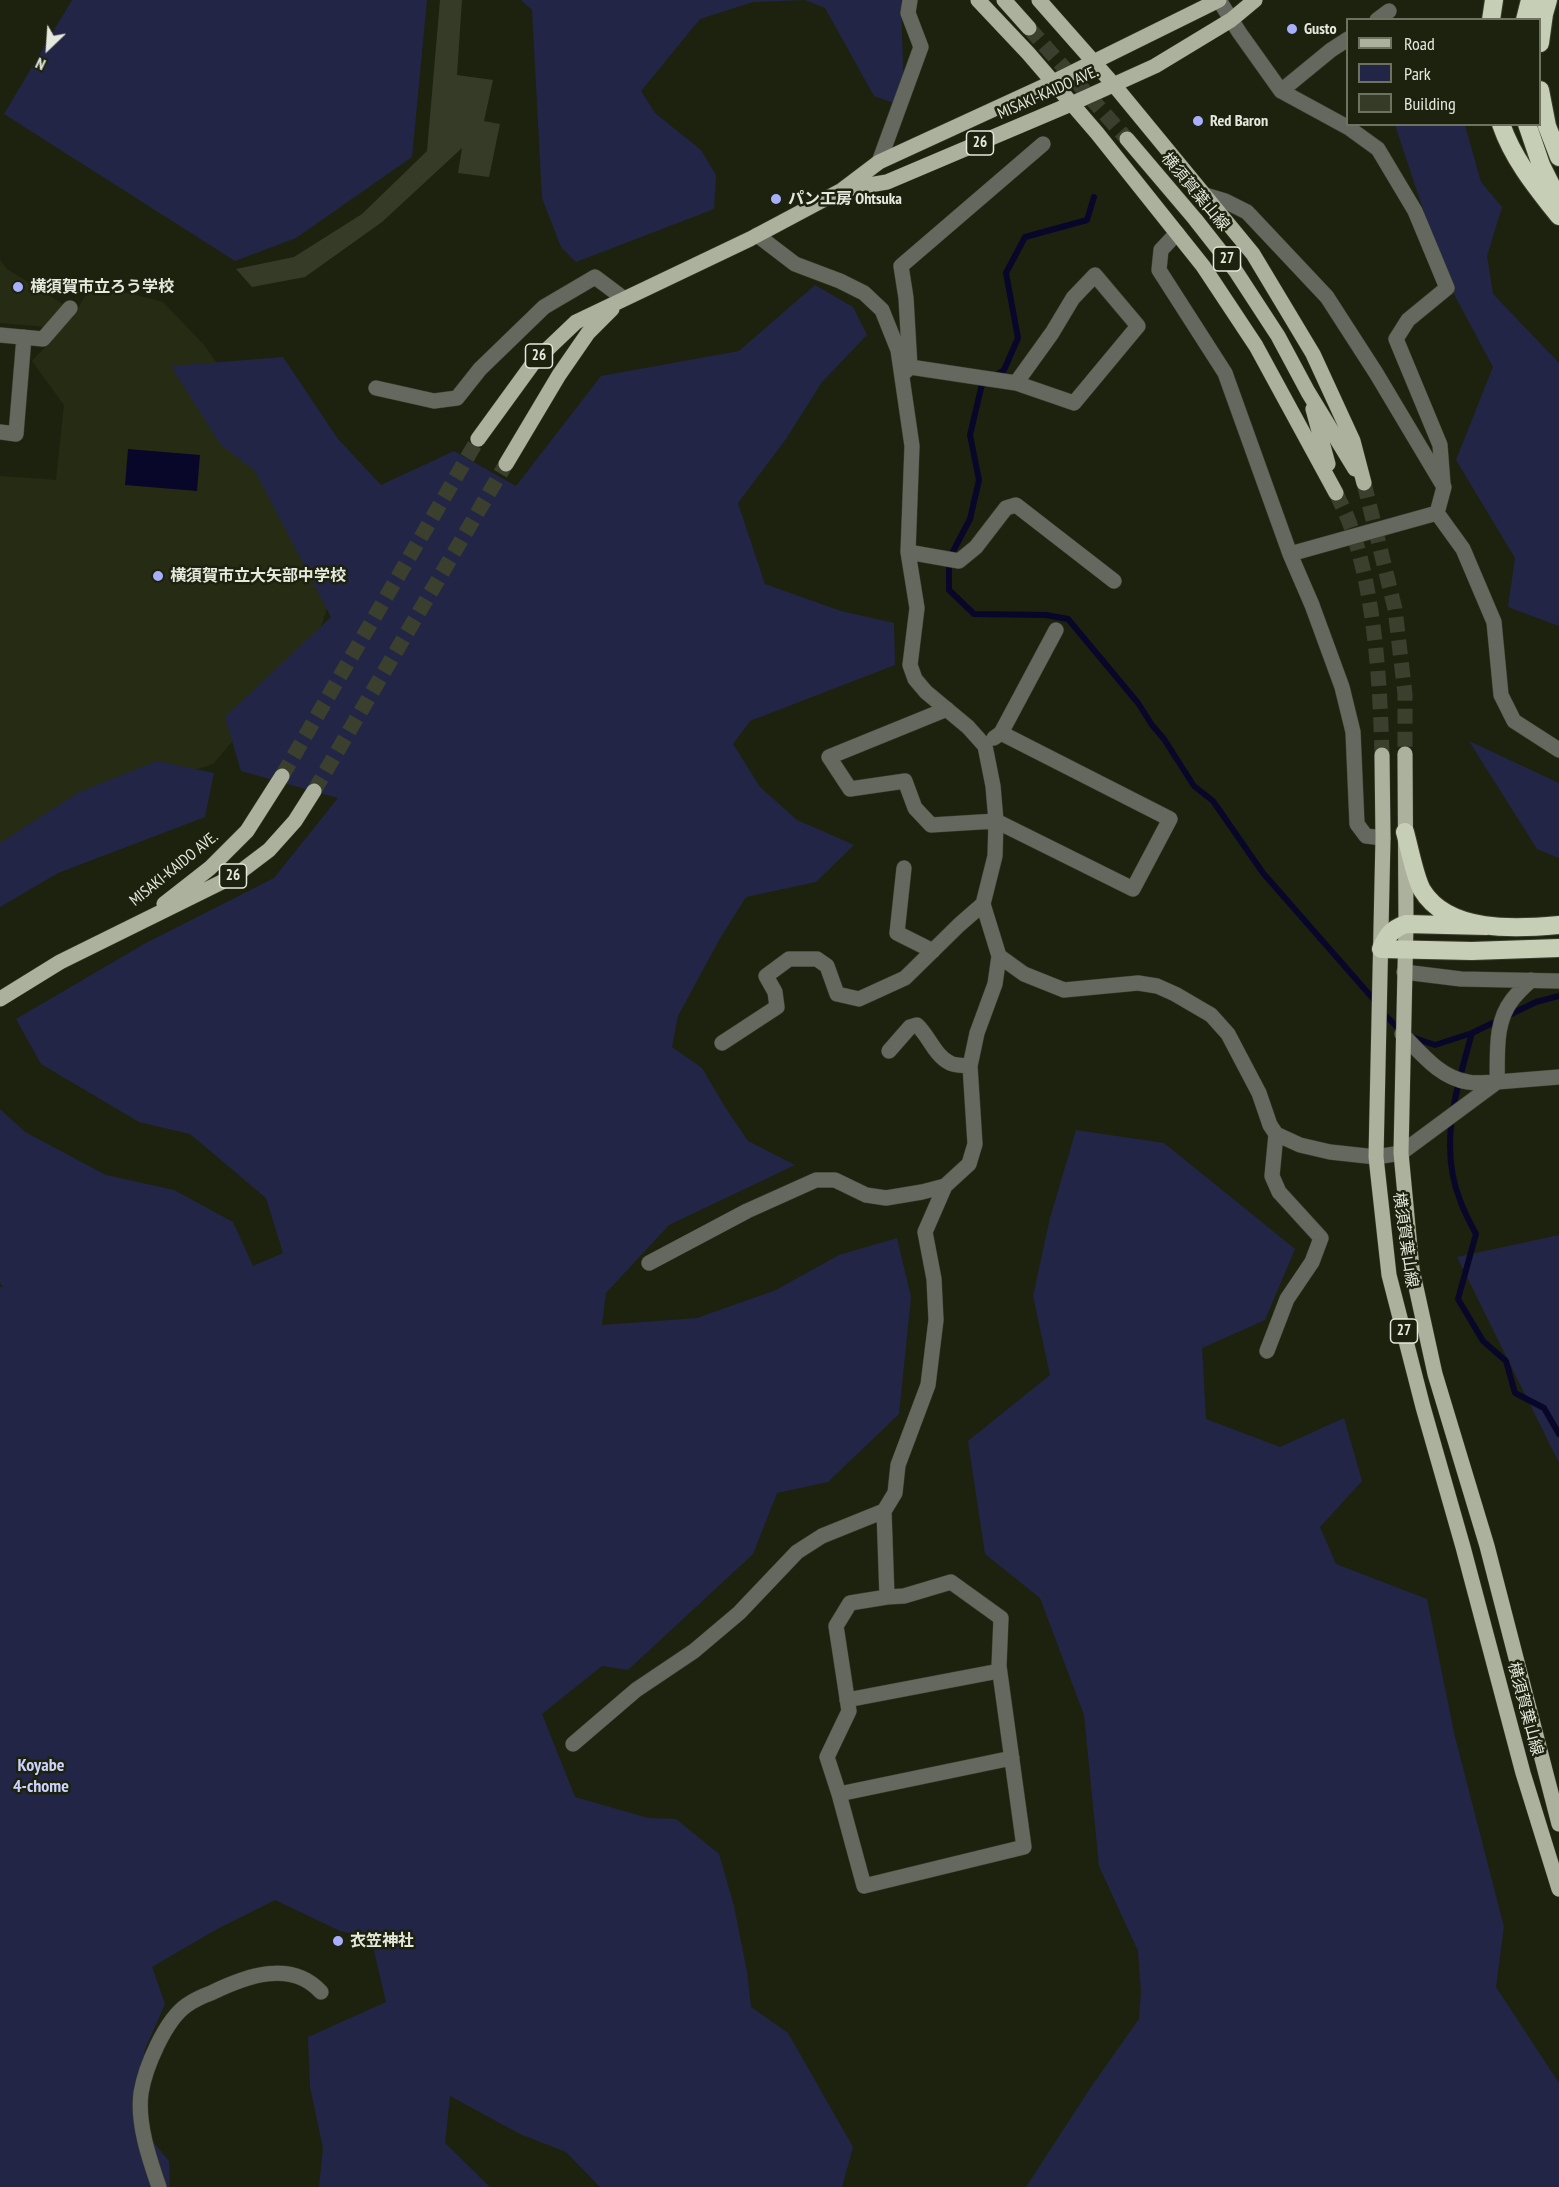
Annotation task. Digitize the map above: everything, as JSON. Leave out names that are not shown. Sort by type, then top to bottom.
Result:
[{"type":"highway","points":[[1491,18],[1494,0]]},
{"type":"highway","points":[[1526,18],[1530,0]]},
{"type":"highway","points":[[1541,31],[1548,0]]},
{"type":"highway","points":[[1541,99],[1547,126],[1559,157]]},
{"type":"highway","points":[[1502,126],[1533,184],[1559,216]]},
{"type":"highway","points":[[1528,126],[1541,165],[1559,201]]},
{"type":"highway","points":[[1405,831],[1421,889],[1434,903],[1452,916],[1468,923],[1487,926]]},
{"type":"highway","points":[[1559,925],[1528,928],[1406,924],[1395,928],[1387,935],[1381,949],[1472,951],[1559,948]]},
{"type":"main road","points":[[978,0],[1053,82],[1177,233]]},
{"type":"main road","points":[[1004,0],[1029,28]]},
{"type":"main road","points":[[1039,0],[1094,61],[1205,195]]},
{"type":"main road","name":"MISAKI-KAIDO AVE.","points":[[478,439],[534,362],[576,322],[757,235],[842,190],[879,162],[1053,82],[1219,0]]},
{"type":"main road","name":"MISAKI-KAIDO AVE.","points":[[842,190],[887,182],[1155,66],[1232,20],[1255,0]]},
{"type":"main road","name":"横須賀葉山線","points":[[1127,139],[1235,270],[1278,336],[1308,392],[1364,483],[1353,441],[1313,354],[1253,254],[1205,195]]},
{"type":"main road","name":"横須賀葉山線","points":[[1177,233],[1203,266],[1256,346],[1336,493],[1308,392]]},
{"type":"main road","name":"MISAKI-KAIDO AVE.","points":[[506,464],[559,375],[588,333],[623,298]]},
{"type":"main road","name":"横須賀葉山線","points":[[1382,754],[1383,838],[1376,1158],[1389,1275],[1523,1773],[1559,1889]]},
{"type":"main road","name":"横須賀葉山線","points":[[1405,754],[1406,924],[1401,1153],[1412,1269],[1435,1374],[1487,1546],[1559,1824]]},
{"type":"main road","name":"MISAKI-KAIDO AVE.","points":[[127,929],[166,903],[210,868],[247,831],[282,776]]},
{"type":"main road","name":"MISAKI-KAIDO AVE.","points":[[0,999],[60,962],[236,875],[269,850],[295,821],[314,791]]},
{"type":"main road","points":[[247,831],[255,846],[269,850]]},
{"type":"street","points":[[879,162],[921,47],[908,13],[910,0]]},
{"type":"street","points":[[1219,0],[1281,91],[1346,126]]},
{"type":"street","points":[[1281,91],[1346,40]]},
{"type":"street","points":[[1346,126],[1378,149],[1415,211],[1447,288],[1408,320],[1396,339],[1440,445],[1444,487],[1437,513]]},
{"type":"street","points":[[887,1597],[884,1511],[895,1493],[898,1465],[928,1385],[936,1320],[934,1279],[925,1232],[945,1186],[969,1164],[975,1144],[970,1066],[977,1033],[994,984],[999,956],[983,904],[995,856],[996,821],[993,786],[985,746],[927,692],[915,679],[910,665],[917,609],[908,552],[912,446],[906,370],[906,298],[901,266],[1043,144]]},
{"type":"street","points":[[1205,195],[1225,201],[1247,212],[1327,297],[1376,373],[1444,487]]},
{"type":"street","points":[[1177,233],[1161,250],[1159,270],[1225,373],[1290,554],[1312,605],[1342,687],[1353,732],[1357,824],[1366,836],[1383,838]]},
{"type":"street","points":[[757,235],[795,264],[840,280],[870,298],[882,310],[906,370]]},
{"type":"street","points":[[906,370],[1016,382],[1074,403],[1138,326],[1095,275],[1072,298],[1052,333],[1016,382]]},
{"type":"street","points":[[376,388],[434,401],[457,398],[480,369],[544,307],[595,277],[623,298]]},
{"type":"street","points":[[0,334],[43,339],[70,308]]},
{"type":"street","points":[[0,432],[16,434],[24,337]]},
{"type":"street","points":[[908,552],[958,561],[976,547],[1006,508],[1016,505],[1114,581]]},
{"type":"street","points":[[1290,554],[1437,513]]},
{"type":"street","points":[[1437,513],[1463,549],[1494,622],[1501,695],[1514,721],[1559,750]]},
{"type":"street","points":[[985,746],[1001,733],[1056,630]]},
{"type":"street","points":[[947,709],[829,757],[850,789],[906,781],[915,808],[931,825],[996,821],[1133,889],[1170,819],[1001,733]]},
{"type":"street","points":[[904,868],[897,933],[933,951]]},
{"type":"street","points":[[722,1043],[777,1006],[775,992],[766,976],[789,959],[817,959],[827,966],[837,994],[859,999],[905,978],[983,904]]},
{"type":"street","points":[[999,956],[1024,974],[1064,990],[1138,983],[1156,986],[1212,1015],[1228,1034],[1259,1093],[1270,1125],[1276,1134],[1300,1145],[1330,1152],[1376,1158],[1401,1153],[1497,1082]]},
{"type":"street","points":[[1404,972],[1461,979],[1559,981]]},
{"type":"street","points":[[1497,1082],[1498,1038],[1503,1016],[1512,1000],[1531,980]]},
{"type":"street","points":[[889,1052],[910,1027],[917,1025],[941,1056],[951,1064],[970,1066]]},
{"type":"street","points":[[1402,1034],[1435,1066],[1448,1075],[1467,1082],[1559,1077]]},
{"type":"street","points":[[1267,1352],[1287,1299],[1312,1262],[1321,1238],[1279,1192],[1272,1176],[1276,1134]]},
{"type":"street","points":[[649,1263],[747,1211],[816,1180],[836,1180],[866,1195],[886,1198],[945,1186]]},
{"type":"street","points":[[573,1744],[636,1690],[694,1651],[739,1612],[797,1552],[822,1536],[884,1511]]},
{"type":"street","points":[[951,1582],[1001,1618],[999,1671],[1024,1847],[864,1886],[827,1757],[849,1711],[836,1626],[850,1603],[887,1597],[904,1596],[951,1582]]},
{"type":"street","points":[[848,1700],[999,1671]]},
{"type":"street","points":[[839,1794],[1012,1758]]},
{"type":"street","points":[[159,2187],[140,2114],[141,2092],[148,2066],[161,2036],[186,2005],[240,1979],[268,1974],[292,1973],[312,1982],[321,1992]]},
{"type":"shaded area","name":"横須賀市立ろう学校","points":[[0,260],[7,269],[66,306],[46,327],[0,323]]},
{"type":"shaded area","name":"横須賀市立大矢部中学校","points":[[92,284],[163,302],[204,345],[279,450],[330,599],[314,647],[213,764],[69,812],[0,875],[0,476],[56,480],[64,405],[32,361],[73,317]]},
{"type":"shaded area","points":[[128,449],[200,455],[197,491],[125,485]]},
{"type":"green space","points":[[72,0],[427,0],[412,157],[296,238],[235,261],[4,114]]},
{"type":"green space","points":[[521,0],[805,0],[753,2],[700,19],[641,91],[655,113],[701,150],[716,175],[714,209],[576,262],[561,247],[542,198],[532,10]]},
{"type":"green space","points":[[805,0],[901,0],[904,98],[891,102],[874,96],[825,8]]},
{"type":"green space","points":[[1395,126],[1465,126],[1481,182],[1502,207],[1487,256],[1493,294],[1559,363],[1559,626],[1508,607],[1515,558],[1456,460],[1493,367],[1447,281]]},
{"type":"green space","points":[[815,285],[853,307],[867,335],[822,382],[786,439],[738,503],[765,584],[841,611],[894,623],[895,665],[750,721],[733,744],[760,787],[797,820],[854,845],[816,882],[746,897],[719,940],[678,1016],[672,1047],[702,1068],[748,1141],[795,1165],[669,1225],[606,1293],[602,1325],[697,1318],[776,1290],[839,1255],[897,1238],[911,1297],[899,1414],[828,1482],[777,1493],[753,1554],[628,1670],[602,1666],[542,1714],[575,1797],[648,1818],[676,1819],[719,1854],[734,1906],[747,1972],[751,2007],[788,2033],[853,2147],[842,2187],[600,2187],[566,2152],[520,2134],[450,2096],[445,2143],[490,2187],[319,2187],[323,2148],[310,2087],[308,2037],[386,2002],[371,1938],[340,1931],[275,1900],[217,1929],[152,1967],[165,2004],[145,2049],[133,2118],[169,2161],[170,2187],[0,2187],[0,1287],[3,1287],[0,1283],[0,1109],[25,1132],[106,1175],[174,1190],[233,1222],[253,1266],[283,1253],[266,1198],[190,1134],[139,1122],[41,1064],[16,1019],[144,944],[274,878],[338,798],[241,771],[225,717],[331,617],[255,471],[220,444],[171,366],[283,357],[338,439],[381,485],[454,451],[516,486],[601,376],[739,351]]},
{"type":"green space","points":[[1469,741],[1559,783],[1559,858],[1537,849]]},
{"type":"green space","points":[[157,761],[214,773],[205,817],[58,873],[0,907],[0,843],[79,792]]},
{"type":"green space","points":[[1076,1130],[1164,1143],[1295,1249],[1265,1320],[1202,1348],[1206,1419],[1280,1447],[1344,1418],[1362,1481],[1320,1527],[1336,1564],[1427,1599],[1454,1733],[1504,1927],[1496,1987],[1559,2083],[1559,2187],[1026,2187],[1091,2087],[1139,2019],[1141,1992],[1138,1951],[1099,1866],[1084,1715],[1040,1598],[985,1554],[968,1441],[1050,1375],[1033,1296],[1050,1218]]},
{"type":"green space","points":[[1559,1235],[1559,1463],[1457,1257]]},
{"type":"building","points":[[440,0],[462,0],[457,75],[493,80],[484,121],[500,124],[489,177],[458,173],[462,148],[382,222],[305,277],[252,287],[236,269],[294,257],[362,214],[427,151]]},
{"type":"waterway","points":[[1094,197],[1087,220],[1025,237],[1006,273],[1018,338],[1004,370],[982,384],[970,435],[979,480],[970,519],[949,559],[949,590],[974,614],[1046,615],[1068,619],[1138,703],[1194,786],[1213,801],[1263,873],[1376,1002]]},
{"type":"waterway","points":[[1409,1036],[1435,1045],[1472,1033],[1536,1002],[1559,996]]},
{"type":"waterway","points":[[1383,1013],[1401,1031]]},
{"type":"waterway","points":[[1472,1033],[1456,1095],[1450,1137],[1450,1158],[1454,1179],[1463,1209],[1476,1234],[1458,1299],[1483,1341],[1506,1361],[1515,1393],[1544,1408],[1559,1434]]},
{"type":"tunnel","points":[[1029,28],[1127,139]]},
{"type":"tunnel","points":[[282,776],[478,439]]},
{"type":"tunnel","points":[[314,791],[506,464]]},
{"type":"tunnel","points":[[1364,483],[1395,609],[1405,694],[1405,754]]},
{"type":"tunnel","points":[[1336,493],[1349,523],[1366,581],[1378,669],[1382,755]]},
{"type":"place","name":"Gusto","points":[[1292,29]]},
{"type":"place","name":"Red Baron","points":[[1198,121]]},
{"type":"place","name":"パン工房 Ohtsuka","points":[[776,199]]},
{"type":"place","name":"横須賀市立ろう学校","points":[[18,287]]},
{"type":"place","name":"横須賀市立大矢部中学校","points":[[158,576]]},
{"type":"place","name":"衣笠神社","points":[[338,1941]]},
{"type":"district","name":"Koyabe 4-chome","points":[[41,1776]]}]
